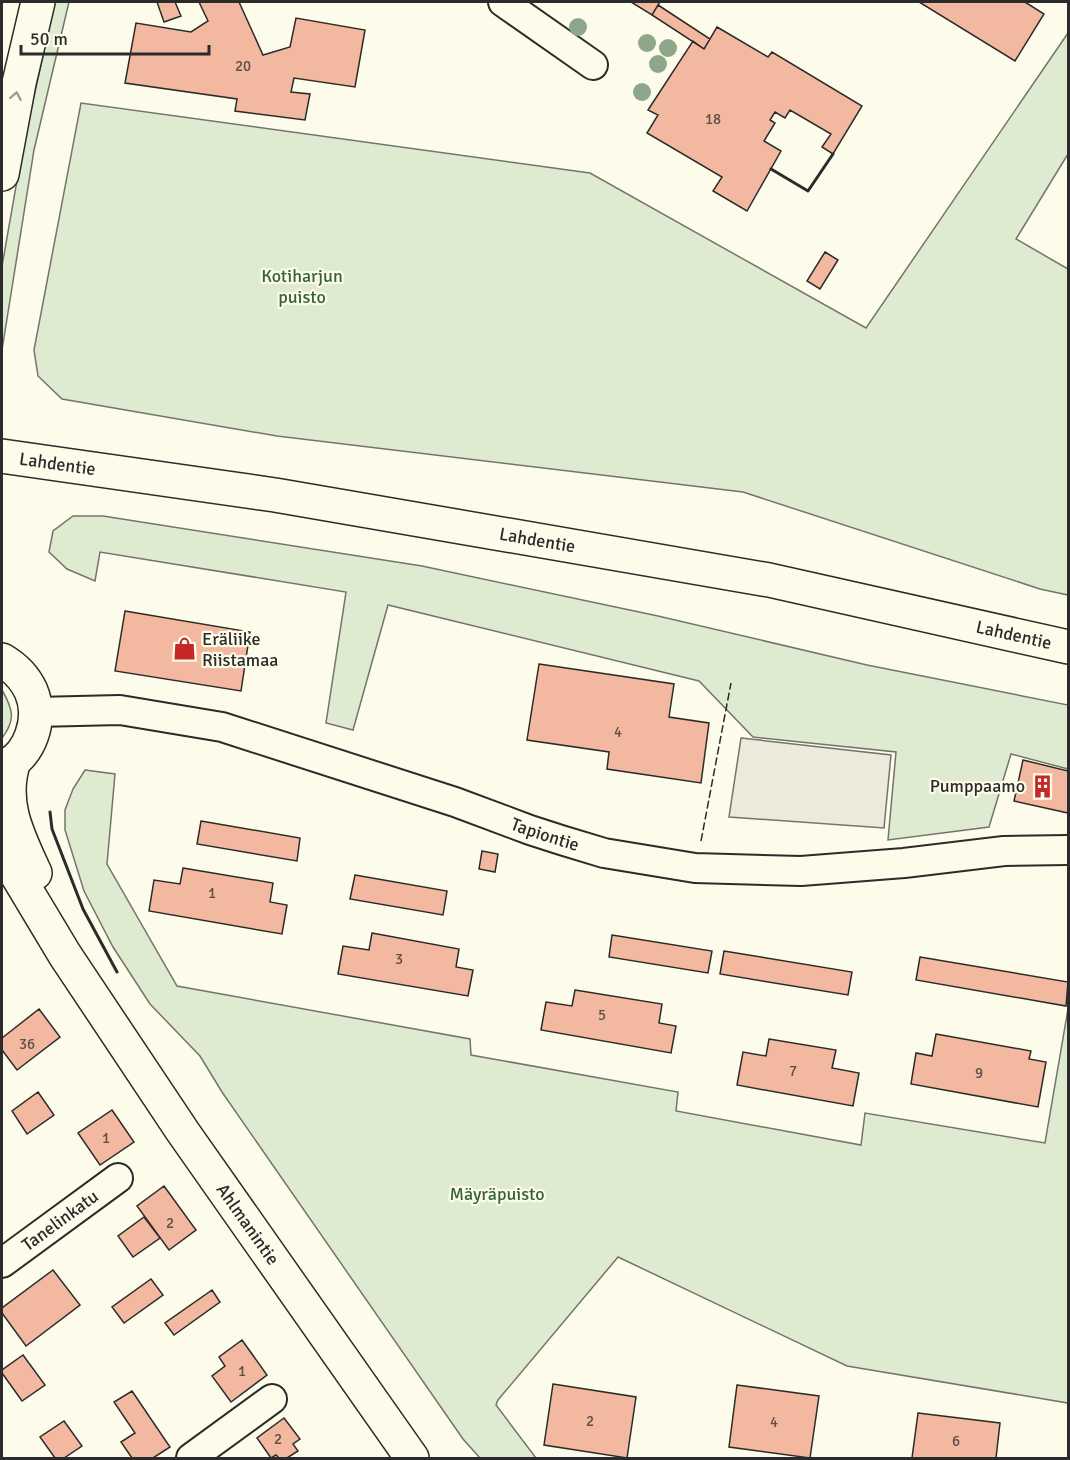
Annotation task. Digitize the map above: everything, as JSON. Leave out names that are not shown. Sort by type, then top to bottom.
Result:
[{"type":"main road","points":[[2,174],[33,2]]},
{"type":"main road","name":"Lahdentie","points":[[2,456],[275,495],[769,580],[1068,647]]},
{"type":"main road","points":[[2,660],[20,674],[31,692],[36,712],[29,742],[20,756],[8,765]]},
{"type":"main road","name":"Ahlmanintie","points":[[8,765],[9,808],[14,826],[88,989]]},
{"type":"main road","name":"Ahlmanintie","points":[[2,850],[65,955],[188,1139],[412,1458]]},
{"type":"street","points":[[503,2],[593,65]]},
{"type":"street","name":"Tapiontie","points":[[36,712],[120,710],[222,727],[456,801],[530,830],[604,853],[695,868],[801,871],[904,863],[1004,851],[1068,850]]},
{"type":"street","name":"Tanelinkatu","points":[[2,1263],[118,1178]]},
{"type":"street","points":[[190,1458],[272,1399]]},
{"type":"green space","points":[[55,2],[69,2],[34,150],[2,350],[2,266],[24,141]]},
{"type":"green space","name":"Kotiharjun puisto","points":[[1068,33],[1068,154],[1016,239],[1068,269],[1068,595],[1040,589],[743,492],[277,436],[62,399],[38,376],[34,350],[81,103],[590,173],[866,328]]},
{"type":"green space","points":[[73,516],[103,516],[422,566],[658,616],[867,665],[1068,705],[1068,769],[1011,754],[989,827],[888,840],[896,752],[753,737],[699,681],[388,605],[353,730],[326,723],[346,592],[100,552],[95,581],[67,569],[49,552],[53,531]]},
{"type":"green space","points":[[2,690],[11,709],[11,720],[2,738]]},
{"type":"green space","name":"Mäyräpuisto","points":[[85,770],[115,774],[107,864],[177,986],[470,1039],[471,1055],[678,1092],[676,1111],[861,1145],[865,1113],[1045,1143],[1068,1009],[1068,1403],[847,1366],[618,1257],[498,1400],[496,1405],[536,1458],[480,1458],[463,1439],[222,1092],[200,1056],[150,1004],[113,947],[84,891],[65,830],[65,810],[73,789]]},
{"type":"shaded area","points":[[741,738],[891,755],[884,828],[729,817]]},
{"type":"building","points":[[157,2],[175,2],[181,16],[164,22]]},
{"type":"building","points":[[199,2],[239,2],[263,55],[290,47],[296,18],[365,30],[355,87],[294,78],[291,92],[310,94],[305,120],[235,111],[237,99],[125,83],[136,23],[191,32],[208,21]]},
{"type":"building","points":[[631,2],[660,2],[652,15]]},
{"type":"building","points":[[919,2],[1025,2],[1044,14],[1015,61]]},
{"type":"building","points":[[658,5],[710,39],[704,49],[652,15]]},
{"type":"building","points":[[717,27],[768,57],[772,52],[862,106],[833,154],[822,147],[831,134],[790,110],[785,118],[775,112],[770,120],[775,123],[764,141],[781,151],[747,211],[713,191],[722,177],[647,133],[658,115],[648,110],[693,41],[704,49]]},
{"type":"building","points":[[825,252],[838,260],[820,289],[807,281]]},
{"type":"building","points":[[125,611],[250,632],[241,691],[115,671]]},
{"type":"building","points":[[539,664],[674,684],[669,717],[709,723],[701,783],[607,769],[609,752],[527,740]]},
{"type":"building","name":"Pumppaamo","points":[[1023,760],[1068,771],[1068,813],[1014,801]]},
{"type":"building","points":[[201,821],[300,838],[297,861],[197,844]]},
{"type":"building","points":[[482,851],[498,854],[495,872],[479,869]]},
{"type":"building","points":[[183,868],[273,883],[270,902],[287,905],[282,934],[149,911],[154,880],[180,884]]},
{"type":"building","points":[[355,875],[447,891],[443,915],[350,899]]},
{"type":"building","points":[[372,933],[459,949],[456,967],[473,970],[468,996],[338,974],[343,946],[369,950]]},
{"type":"building","points":[[612,935],[712,951],[708,973],[609,957]]},
{"type":"building","points":[[724,951],[852,972],[848,995],[720,974]]},
{"type":"building","points":[[920,957],[1068,982],[1066,1006],[916,980]]},
{"type":"building","points":[[575,990],[662,1004],[659,1023],[676,1026],[671,1053],[541,1030],[546,1002],[572,1006]]},
{"type":"building","points":[[39,1009],[60,1037],[17,1070],[2,1050],[2,1038]]},
{"type":"building","points":[[936,1034],[1031,1051],[1029,1059],[1046,1062],[1038,1107],[911,1084],[916,1053],[932,1056]]},
{"type":"building","points":[[769,1039],[836,1050],[832,1068],[859,1073],[853,1106],[737,1085],[743,1052],[766,1056]]},
{"type":"building","points":[[38,1092],[54,1115],[27,1134],[12,1111]]},
{"type":"building","points":[[112,1110],[134,1142],[100,1165],[78,1133]]},
{"type":"building","points":[[164,1186],[196,1230],[169,1250],[137,1206]]},
{"type":"building","points":[[144,1217],[160,1238],[133,1257],[118,1236]]},
{"type":"building","points":[[53,1270],[80,1305],[26,1346],[2,1313],[2,1308]]},
{"type":"building","points":[[151,1279],[163,1295],[124,1323],[112,1307]]},
{"type":"building","points":[[212,1290],[220,1302],[174,1335],[165,1323]]},
{"type":"building","points":[[242,1340],[267,1375],[231,1402],[212,1376],[225,1366],[219,1357]]},
{"type":"building","points":[[23,1355],[45,1385],[22,1401],[2,1370]]},
{"type":"building","points":[[553,1384],[636,1397],[627,1458],[544,1445]]},
{"type":"building","points":[[737,1385],[819,1396],[810,1458],[729,1447]]},
{"type":"building","points":[[132,1391],[170,1447],[153,1458],[132,1458],[121,1442],[135,1433],[114,1402]]},
{"type":"building","points":[[918,1413],[1000,1423],[996,1458],[912,1458]]},
{"type":"building","points":[[284,1418],[300,1439],[293,1444],[298,1451],[287,1458],[279,1458],[276,1455],[271,1458],[257,1438]]},
{"type":"building","points":[[64,1421],[82,1446],[64,1458],[55,1458],[40,1437]]},
{"type":"fence","points":[[701,841],[731,683]]},
{"type":"wall","points":[[771,169],[808,191],[833,154]]},
{"type":"wall","points":[[50,812],[52,829],[83,909],[117,972]]},
{"type":"place","name":"Eräliike Riistamaa","points":[[184,649]]},
{"type":"place","name":"Pumppaamo","points":[[1043,786]]}]
